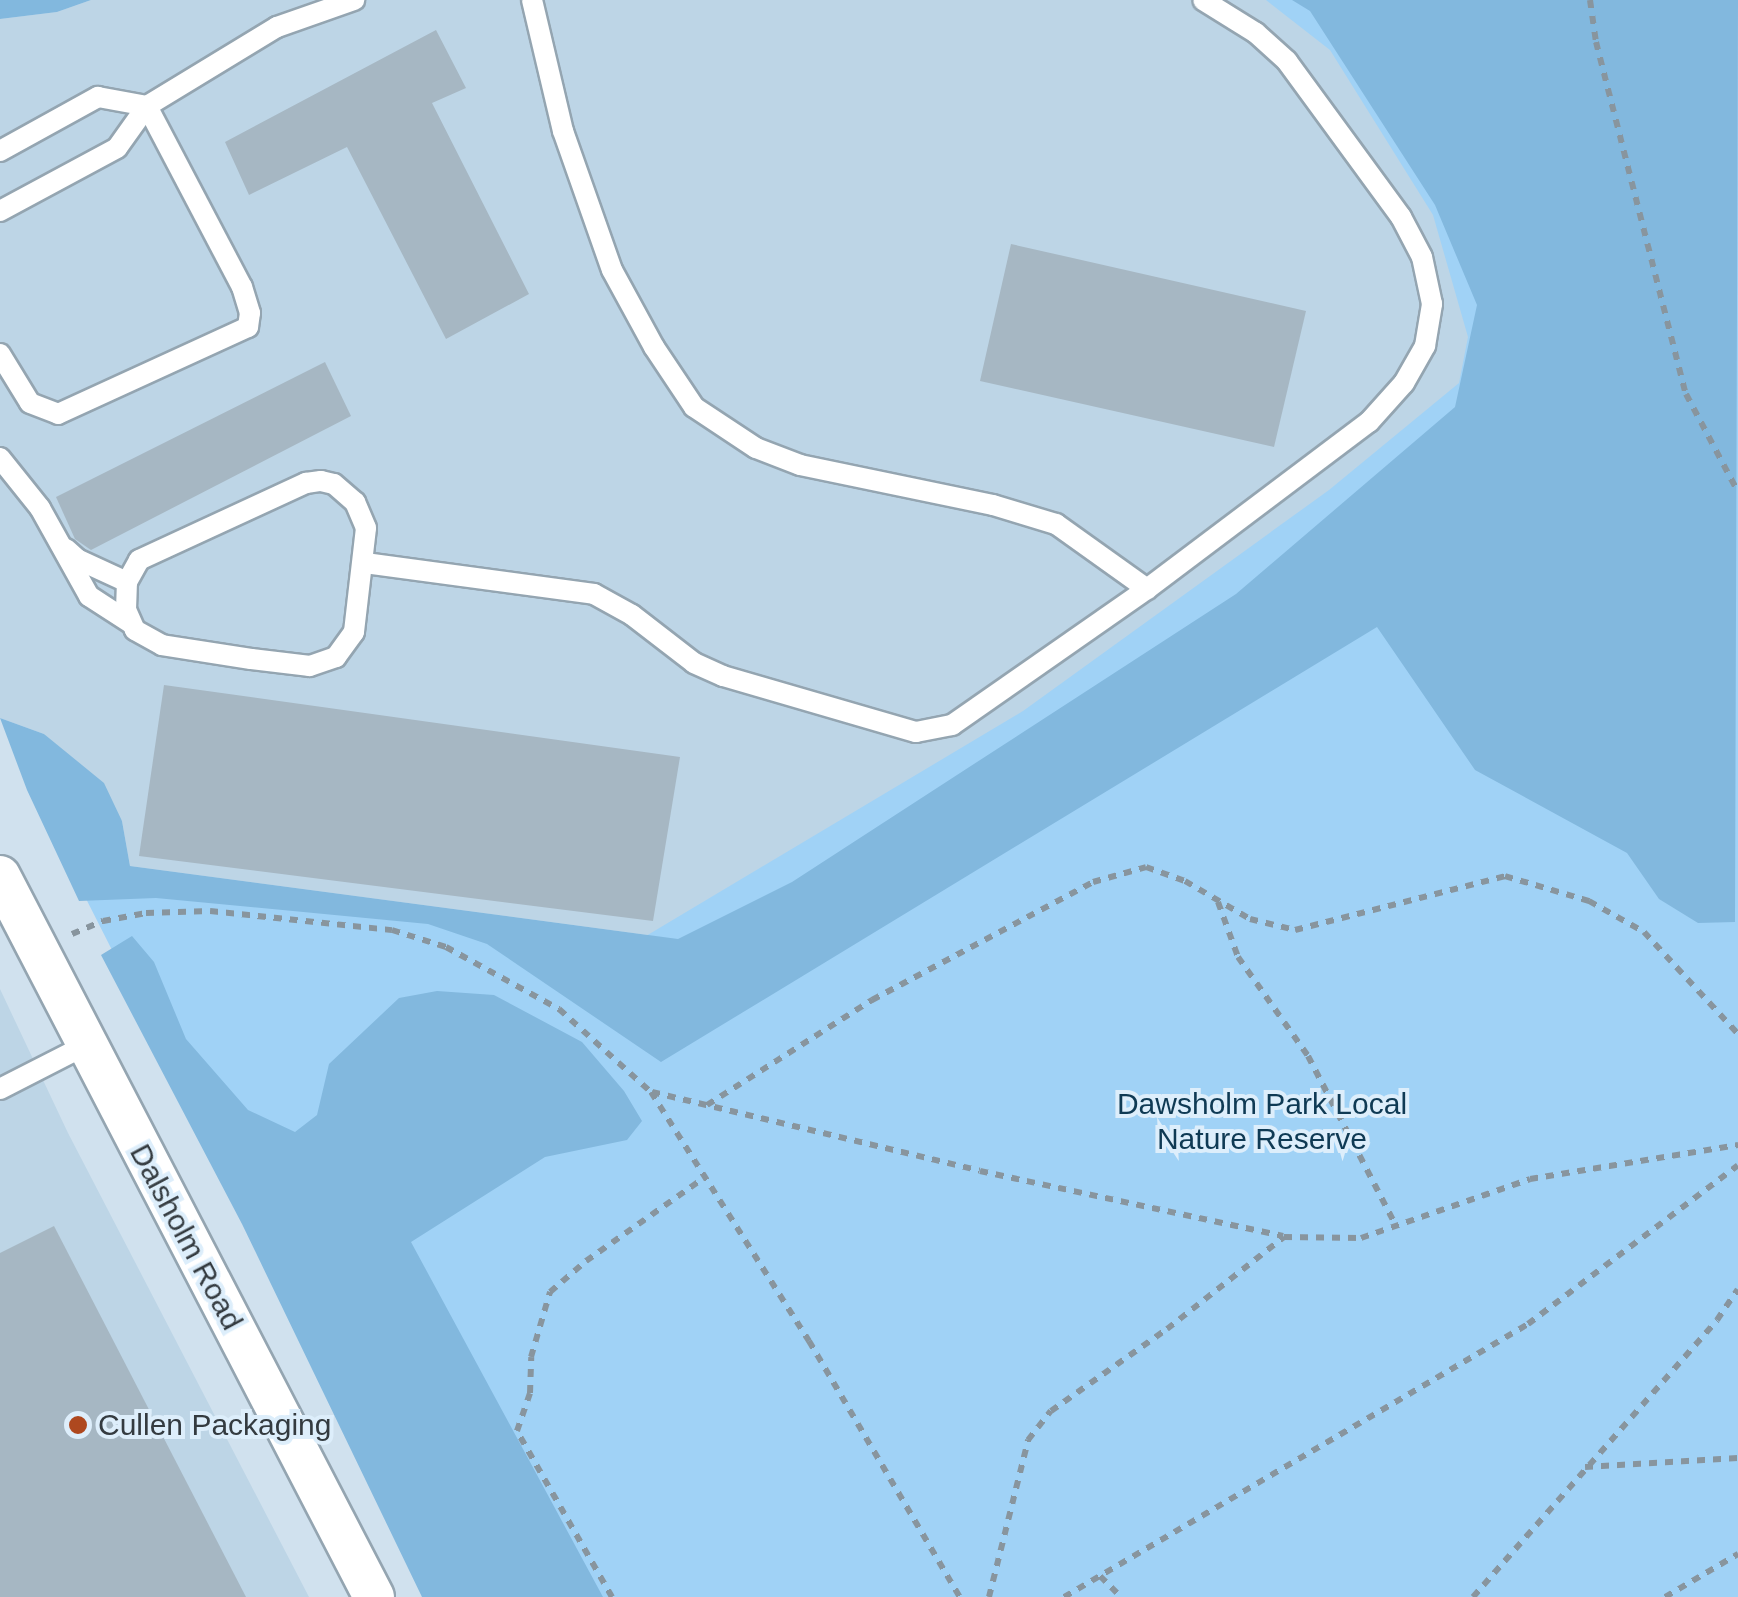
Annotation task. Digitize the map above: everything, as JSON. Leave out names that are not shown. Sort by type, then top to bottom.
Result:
[{"type":"street","name":"Dalsholm Road","points":[[0,876],[374,1597]]},
{"type":"lane","points":[[0,211],[117,148],[147,106],[277,27],[354,0]]},
{"type":"lane","points":[[532,0],[564,131],[612,270],[654,348],[694,407],[756,448],[800,465],[993,504],[1056,524],[1147,589]]},
{"type":"lane","points":[[365,563],[594,594],[708,669],[916,732],[952,725],[1147,589],[1368,422],[1404,383],[1425,346],[1432,304],[1422,257],[1401,218],[1311,91],[1256,33],[1203,0]]},
{"type":"lane","points":[[0,151],[98,97],[147,106]]},
{"type":"lane","points":[[0,354],[30,403],[58,414],[248,327],[250,314],[242,287],[147,106]]},
{"type":"lane","points":[[0,458],[21,480],[89,596],[129,622],[142,637],[162,645],[310,666],[336,657],[354,632],[365,563],[363,514],[345,493],[321,481],[306,483],[138,560],[127,582],[129,622]]},
{"type":"lane","points":[[58,540],[77,560],[127,582]]},
{"type":"lane","points":[[0,1089],[86,1045]]},
{"type":"path","points":[[1590,0],[1596,42],[1686,394],[1738,492]]},
{"type":"path","points":[[706,1106],[872,1000],[1093,882],[1146,867],[1185,881],[1250,920],[1295,930],[1505,876],[1588,901],[1644,932],[1738,1034]]},
{"type":"path","points":[[1217,901],[1238,956],[1308,1056],[1396,1226]]},
{"type":"path","points":[[39,948],[103,921],[146,913],[210,910],[392,930],[446,947],[558,1009],[652,1092],[809,1341],[960,1597]]},
{"type":"path","points":[[652,1092],[1284,1236],[1361,1238],[1530,1179],[1738,1145]]},
{"type":"path","points":[[1064,1597],[1528,1324],[1738,1165]]},
{"type":"path","points":[[612,1597],[517,1431],[530,1393],[531,1357],[550,1292],[586,1261],[705,1177]]},
{"type":"path","points":[[989,1597],[1028,1440],[1051,1411],[1168,1329],[1284,1236]]},
{"type":"path","points":[[1474,1597],[1717,1320],[1738,1289]]},
{"type":"path","points":[[1585,1467],[1738,1458]]},
{"type":"path","points":[[1665,1597],[1738,1554]]},
{"type":"path","points":[[1100,1576],[1122,1597]]},
{"type":"shaded area","points":[[0,0],[91,0],[57,12],[0,19]]},
{"type":"shaded area","points":[[91,0],[1292,0],[1310,11],[1435,205],[1477,305],[1456,407],[1236,594],[678,939],[130,866],[122,821],[44,734],[0,718],[0,19],[57,12]]},
{"type":"shaded area","points":[[1292,0],[1738,0],[1735,922],[1698,923],[1659,899],[1627,853],[1475,770],[1377,627],[661,1062],[487,944],[428,924],[156,898],[79,901],[27,790],[0,718],[44,734],[104,783],[122,821],[130,866],[678,939],[792,882],[1236,594],[1455,407],[1477,305],[1435,205],[1310,11]]},
{"type":"shaded area","points":[[132,936],[154,962],[186,1039],[248,1110],[295,1132],[317,1115],[329,1064],[399,998],[437,991],[494,995],[582,1042],[624,1091],[642,1121],[627,1140],[545,1157],[411,1242],[603,1597],[422,1597],[242,1224],[101,955]]},
{"type":"shaded area","points":[[0,989],[68,1133],[309,1597],[0,1597]]},
{"type":"green space","name":"Dawsholm Park Local Nature Reserve","points":[[1266,0],[1738,0],[1738,1597],[440,1597],[76,879],[518,927],[579,976],[1023,711],[1329,490],[1459,383],[1468,337],[1433,215],[1330,50]]},
{"type":"building","points":[[436,30],[466,88],[432,103],[529,294],[446,339],[347,147],[249,195],[225,142]]},
{"type":"building","points":[[1011,244],[1306,311],[1274,447],[980,381]]},
{"type":"building","points":[[325,362],[351,416],[91,550],[75,539],[56,497]]},
{"type":"building","points":[[164,685],[680,757],[653,921],[139,856]]},
{"type":"building","name":"Cullen Packaging","points":[[54,1226],[246,1597],[0,1597],[0,1253]]},
{"type":"place","name":"Cullen Packaging","points":[[78,1425]]}]
